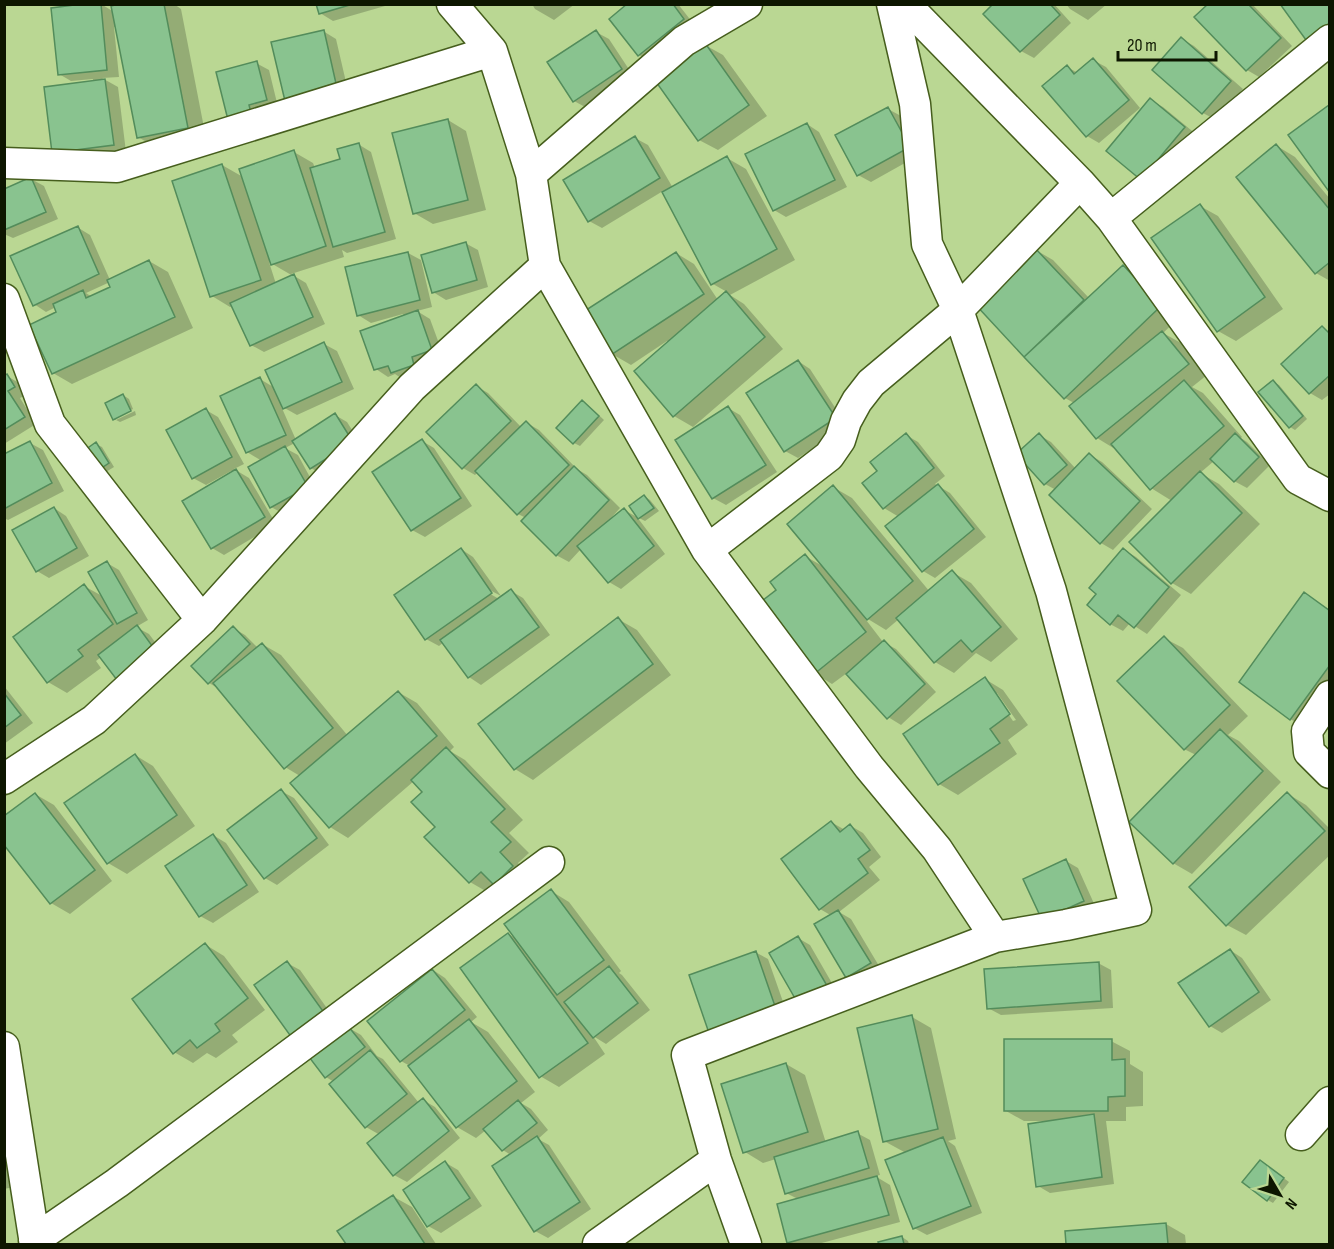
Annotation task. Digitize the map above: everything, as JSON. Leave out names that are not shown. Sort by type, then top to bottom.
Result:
[{"type":"street","points":[[452,4],[492,51],[531,174],[545,266],[707,550],[869,767],[937,849],[994,937]]},
{"type":"street","points":[[531,174],[684,41],[747,4]]},
{"type":"street","points":[[746,1245],[716,1160],[687,1055],[994,937],[1136,910],[1051,591],[958,310],[927,244],[915,104],[892,4]]},
{"type":"street","points":[[904,4],[1080,183],[1111,218],[1298,479],[1329,496]]},
{"type":"street","points":[[1111,218],[1329,40]]},
{"type":"street","points":[[4,163],[117,167],[492,51]]},
{"type":"street","points":[[707,550],[829,456],[840,440],[846,421],[857,401],[870,383],[958,310],[1080,183]]},
{"type":"street","points":[[4,779],[94,720],[202,620],[412,387],[545,266]]},
{"type":"street","points":[[4,299],[51,424],[202,620]]},
{"type":"street","points":[[1329,696],[1307,731],[1309,752],[1329,773]]},
{"type":"street","points":[[4,1047],[35,1242],[549,862]]},
{"type":"street","points":[[1301,1135],[1329,1102]]},
{"type":"street","points":[[598,1245],[716,1160]]},
{"type":"building","points":[[101,4],[107,70],[58,75],[51,8]]},
{"type":"building","points":[[164,4],[188,128],[137,138],[111,6]]},
{"type":"building","points":[[316,4],[353,4],[319,14]]},
{"type":"building","points":[[627,4],[673,4],[684,19],[638,56],[609,19]]},
{"type":"building","points":[[993,4],[1050,4],[1060,15],[1020,52],[983,14]]},
{"type":"building","points":[[1208,4],[1248,4],[1281,38],[1246,71],[1194,17]]},
{"type":"building","points":[[1280,4],[1330,4],[1330,23],[1306,40]]},
{"type":"building","points":[[324,30],[337,88],[285,101],[271,42]]},
{"type":"building","points":[[596,30],[622,69],[573,102],[547,62]]},
{"type":"building","points":[[1181,37],[1231,81],[1202,114],[1152,70]]},
{"type":"building","points":[[705,43],[749,105],[698,141],[654,79]]},
{"type":"building","points":[[1093,58],[1129,100],[1086,137],[1042,86],[1067,65],[1074,74]]},
{"type":"building","points":[[257,61],[267,100],[249,105],[251,113],[228,120],[216,72]]},
{"type":"building","points":[[105,79],[114,145],[52,153],[44,87]]},
{"type":"building","points":[[1150,98],[1185,127],[1141,180],[1106,151]]},
{"type":"building","points":[[1330,106],[1330,193],[1288,135]]},
{"type":"building","points":[[888,107],[910,147],[857,176],[835,135]]},
{"type":"building","points":[[448,119],[468,200],[413,214],[392,133]]},
{"type":"building","points":[[807,123],[835,180],[773,211],[745,154]]},
{"type":"building","points":[[635,136],[660,178],[588,222],[563,180]]},
{"type":"building","points":[[359,143],[385,232],[333,247],[310,168],[340,159],[337,149]]},
{"type":"building","points":[[1276,144],[1330,210],[1330,262],[1315,274],[1236,177]]},
{"type":"building","points":[[294,150],[326,246],[271,265],[239,169]]},
{"type":"building","points":[[727,156],[777,249],[711,285],[662,192]]},
{"type":"building","points":[[222,164],[261,280],[210,297],[172,181]]},
{"type":"building","points":[[31,177],[46,212],[4,230],[4,189]]},
{"type":"building","points":[[1200,204],[1265,297],[1217,332],[1151,238]]},
{"type":"building","points":[[78,226],[99,274],[33,306],[10,256]]},
{"type":"building","points":[[466,242],[477,280],[432,293],[421,255]]},
{"type":"building","points":[[1034,247],[1084,300],[1024,357],[974,303]]},
{"type":"building","points":[[408,252],[420,300],[357,316],[345,267]]},
{"type":"building","points":[[676,252],[704,294],[611,355],[583,312]]},
{"type":"building","points":[[149,260],[175,317],[52,374],[29,325],[56,312],[53,304],[83,290],[86,298],[110,287],[107,280]]},
{"type":"building","points":[[1123,265],[1161,306],[1064,399],[1024,357]]},
{"type":"building","points":[[294,274],[313,317],[250,346],[230,303]]},
{"type":"building","points":[[726,291],[765,337],[673,417],[634,371]]},
{"type":"building","points":[[418,310],[432,350],[412,357],[414,365],[391,373],[388,366],[374,370],[360,331]]},
{"type":"building","points":[[1322,326],[1330,334],[1330,375],[1309,394],[1281,364]]},
{"type":"building","points":[[1162,331],[1189,364],[1096,439],[1069,406]]},
{"type":"building","points":[[324,342],[342,382],[283,409],[265,370]]},
{"type":"building","points":[[798,360],[836,418],[784,452],[746,393]]},
{"type":"building","points":[[7,374],[15,387],[8,391],[25,417],[4,430],[4,376]]},
{"type":"building","points":[[260,377],[286,435],[246,453],[220,396]]},
{"type":"building","points":[[1184,380],[1224,426],[1150,490],[1111,444]]},
{"type":"building","points":[[1273,380],[1303,416],[1289,428],[1258,392]]},
{"type":"building","points":[[476,384],[511,421],[462,469],[426,432]]},
{"type":"building","points":[[123,394],[131,411],[113,420],[105,403]]},
{"type":"building","points":[[582,400],[599,416],[573,444],[556,428]]},
{"type":"building","points":[[728,406],[766,465],[712,499],[675,440]]},
{"type":"building","points":[[206,408],[232,457],[192,479],[166,430]]},
{"type":"building","points":[[335,413],[353,442],[310,469],[292,441]]},
{"type":"building","points":[[526,421],[569,465],[517,515],[475,471]]},
{"type":"building","points":[[906,433],[934,468],[883,509],[862,483],[877,471],[870,462]]},
{"type":"building","points":[[1039,433],[1067,465],[1044,485],[1016,454]]},
{"type":"building","points":[[1235,433],[1259,457],[1234,482],[1210,459]]},
{"type":"building","points":[[422,439],[461,498],[411,531],[372,472]]},
{"type":"building","points":[[30,441],[52,483],[4,509],[4,454]]},
{"type":"building","points":[[96,442],[109,463],[94,473],[81,453]]},
{"type":"building","points":[[285,446],[308,487],[270,508],[248,467]]},
{"type":"building","points":[[1089,453],[1140,501],[1100,544],[1049,495]]},
{"type":"building","points":[[574,466],[609,500],[556,556],[521,521]]},
{"type":"building","points":[[236,469],[265,517],[211,549],[182,501]]},
{"type":"building","points":[[1200,471],[1242,513],[1171,584],[1129,542]]},
{"type":"building","points":[[938,484],[974,529],[922,572],[885,526]]},
{"type":"building","points":[[833,485],[913,581],[867,620],[787,524]]},
{"type":"building","points":[[644,495],[654,508],[638,519],[629,506]]},
{"type":"building","points":[[54,507],[77,548],[36,572],[12,530]]},
{"type":"building","points":[[624,508],[654,546],[608,583],[577,546]]},
{"type":"building","points":[[461,548],[492,593],[425,640],[394,595]]},
{"type":"building","points":[[1123,548],[1169,587],[1134,628],[1118,615],[1110,625],[1087,605],[1096,594],[1089,588]]},
{"type":"building","points":[[805,554],[866,632],[813,675],[758,604],[776,590],[770,582]]},
{"type":"building","points":[[107,561],[137,613],[117,624],[88,572]]},
{"type":"building","points":[[952,570],[1001,627],[972,652],[961,640],[934,663],[896,618]]},
{"type":"building","points":[[84,584],[113,624],[78,650],[83,656],[47,683],[13,637]]},
{"type":"building","points":[[511,589],[539,627],[468,678],[440,640]]},
{"type":"building","points":[[1304,592],[1330,611],[1330,665],[1290,720],[1239,682]]},
{"type":"building","points":[[618,617],[653,664],[514,770],[478,724]]},
{"type":"building","points":[[137,625],[158,654],[120,684],[98,655]]},
{"type":"building","points":[[233,626],[250,644],[208,684],[191,666]]},
{"type":"building","points":[[1164,636],[1230,705],[1184,750],[1117,681]]},
{"type":"building","points":[[884,640],[925,684],[887,719],[846,674]]},
{"type":"building","points":[[262,643],[333,728],[284,769],[213,683]]},
{"type":"building","points":[[985,677],[1010,714],[990,729],[1000,743],[938,785],[903,734]]},
{"type":"building","points":[[398,691],[437,736],[329,828],[290,783]]},
{"type":"building","points":[[4,693],[21,715],[4,728]]},
{"type":"building","points":[[1220,729],[1263,771],[1173,864],[1129,822]]},
{"type":"building","points":[[446,747],[505,809],[491,822],[511,842],[500,852],[513,866],[494,885],[481,872],[469,883],[424,837],[435,827],[411,802],[422,792],[411,780]]},
{"type":"building","points":[[135,754],[177,815],[107,864],[64,803]]},
{"type":"building","points":[[281,789],[317,838],[264,879],[227,830]]},
{"type":"building","points":[[1287,792],[1325,831],[1226,926],[1189,887]]},
{"type":"building","points":[[35,793],[95,870],[50,904],[4,845],[4,816]]},
{"type":"building","points":[[831,821],[840,832],[850,824],[870,850],[858,859],[868,873],[819,910],[781,859]]},
{"type":"building","points":[[213,834],[247,885],[199,917],[165,866]]},
{"type":"building","points":[[1066,859],[1084,901],[1042,920],[1023,879]]},
{"type":"building","points":[[551,889],[604,960],[557,995],[504,924]]},
{"type":"building","points":[[838,910],[871,963],[846,978],[814,924]]},
{"type":"building","points":[[508,933],[588,1043],[539,1078],[460,968]]},
{"type":"building","points":[[798,936],[829,989],[800,1007],[769,953]]},
{"type":"building","points":[[205,943],[248,998],[215,1024],[220,1031],[197,1048],[190,1040],[173,1054],[132,999]]},
{"type":"building","points":[[1230,949],[1259,992],[1209,1027],[1178,983]]},
{"type":"building","points":[[756,951],[776,1009],[709,1033],[689,975]]},
{"type":"building","points":[[287,961],[325,1014],[292,1038],[254,985]]},
{"type":"building","points":[[1099,962],[1101,1001],[987,1009],[984,969]]},
{"type":"building","points":[[609,966],[638,1003],[593,1038],[564,1002]]},
{"type":"building","points":[[432,969],[465,1010],[400,1062],[367,1021]]},
{"type":"building","points":[[912,1015],[938,1129],[883,1142],[857,1028]]},
{"type":"building","points":[[469,1019],[517,1081],[456,1128],[408,1066]]},
{"type":"building","points":[[348,1026],[365,1047],[325,1078],[309,1057]]},
{"type":"building","points":[[1004,1039],[1112,1039],[1112,1060],[1125,1059],[1125,1096],[1108,1097],[1108,1111],[1004,1111]]},
{"type":"building","points":[[370,1050],[407,1094],[365,1128],[329,1084]]},
{"type":"building","points":[[786,1063],[808,1132],[743,1153],[721,1084]]},
{"type":"building","points":[[423,1098],[449,1131],[393,1176],[367,1143]]},
{"type":"building","points":[[518,1100],[537,1123],[502,1151],[483,1129]]},
{"type":"building","points":[[1094,1114],[1102,1177],[1036,1187],[1028,1124]]},
{"type":"building","points":[[858,1131],[869,1168],[785,1194],[774,1157]]},
{"type":"building","points":[[537,1136],[580,1202],[534,1232],[492,1166]]},
{"type":"building","points":[[943,1137],[971,1206],[913,1229],[885,1160]]},
{"type":"building","points":[[1260,1160],[1284,1178],[1267,1201],[1242,1182]]},
{"type":"building","points":[[445,1161],[470,1198],[427,1227],[403,1190]]},
{"type":"building","points":[[877,1176],[889,1215],[787,1243],[777,1204]]},
{"type":"building","points":[[393,1195],[425,1244],[346,1244],[337,1231]]},
{"type":"building","points":[[1166,1223],[1168,1244],[1066,1244],[1065,1231]]},
{"type":"building","points":[[902,1236],[904,1244],[879,1244],[878,1242]]}]
